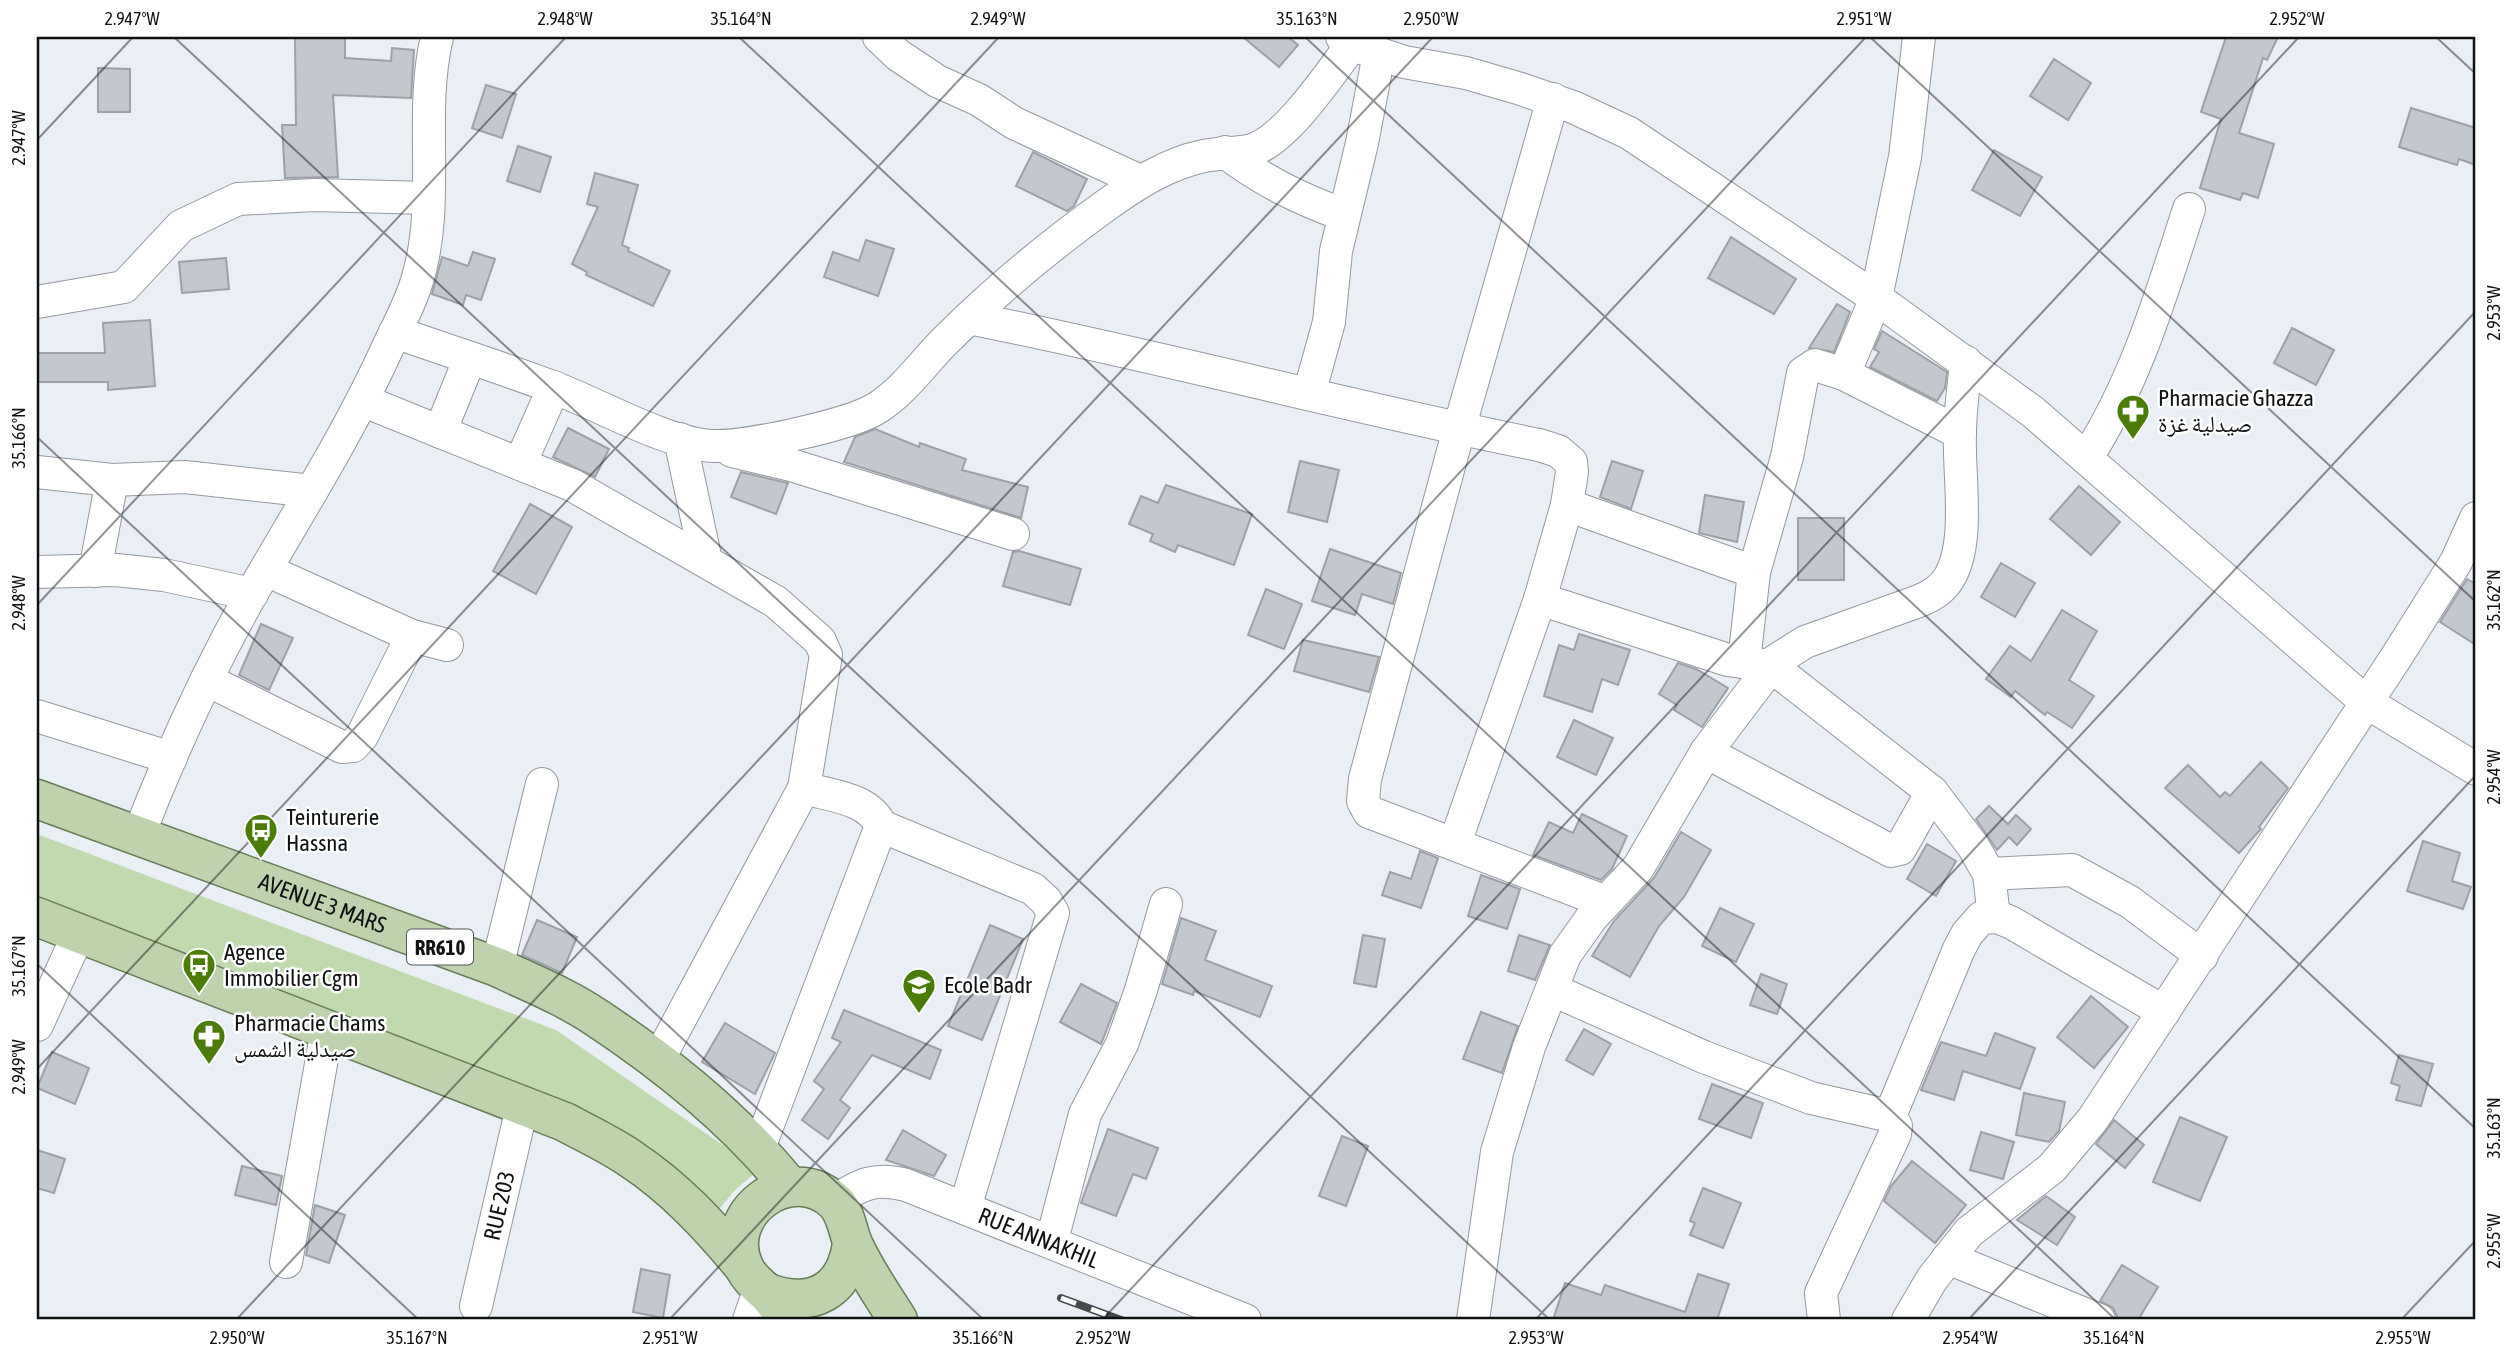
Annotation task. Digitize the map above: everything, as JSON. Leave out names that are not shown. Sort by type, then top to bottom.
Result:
[{"type":"main road","name":"AVENUE 3 MARS","points":[[37,799],[497,967],[596,1017],[657,1062],[759,1148],[790,1187]]},
{"type":"main road","points":[[37,917],[523,1103],[631,1158],[706,1222],[762,1298]]},
{"type":"main road","points":[[762,1298],[739,1245],[743,1222],[761,1198],[790,1187],[813,1190],[834,1202],[843,1212],[852,1244],[898,1320]]},
{"type":"main road","points":[[762,1298],[796,1300],[824,1293],[839,1280],[849,1263],[852,1244]]},
{"type":"street","points":[[138,837],[170,758],[207,680],[259,582],[364,401],[416,284],[424,256],[431,80],[437,37]]},
{"type":"street","points":[[879,37],[898,55],[937,81],[979,100],[1014,122],[1140,181]]},
{"type":"street","points":[[1844,374],[1876,298],[1905,157],[1919,37]]},
{"type":"street","points":[[1358,45],[1404,62],[1466,73],[1553,99],[1629,133],[1876,298],[2033,412],[2366,702],[2476,769]]},
{"type":"street","points":[[711,446],[780,438],[875,409],[899,391],[969,318],[1060,238],[1140,181],[1201,156],[1256,149],[1306,105],[1358,45]]},
{"type":"street","points":[[1309,394],[1329,323],[1336,251],[1344,215],[1358,45]]},
{"type":"street","points":[[1553,99],[1459,429],[1365,779],[1363,801],[1369,812],[1606,902]]},
{"type":"street","points":[[1225,152],[1267,182],[1300,200],[1344,215]]},
{"type":"street","points":[[37,302],[124,287],[181,226],[238,199],[314,195],[428,198]]},
{"type":"street","points":[[2087,457],[2110,420],[2143,349],[2189,209]]},
{"type":"street","points":[[969,318],[1189,364],[1559,451],[1571,463],[1567,505],[1540,599],[1455,843]]},
{"type":"street","points":[[395,332],[554,387],[680,439],[791,466],[1013,534]]},
{"type":"street","points":[[440,432],[470,358]]},
{"type":"street","points":[[1757,664],[1805,642],[1919,601],[1942,587],[1955,565],[1958,545],[1962,506],[1960,433],[1966,362]]},
{"type":"street","points":[[1473,1320],[1497,1152],[1528,1046],[1553,990],[1565,954],[1606,902],[1638,868],[1757,664],[1754,572],[1787,457],[1803,373],[1815,365],[1844,374],[1960,433]]},
{"type":"street","points":[[520,464],[554,387]]},
{"type":"street","points":[[364,401],[572,485],[776,602],[820,641],[826,655],[804,789],[657,1062]]},
{"type":"street","points":[[680,439],[706,561]]},
{"type":"street","points":[[37,472],[112,480],[185,477],[312,491]]},
{"type":"street","points":[[95,571],[112,480]]},
{"type":"street","points":[[1567,505],[1754,572]]},
{"type":"street","points":[[1908,1320],[1932,1279],[1969,1232],[2062,1157],[2093,1119],[2202,956],[2456,562],[2476,518]]},
{"type":"street","points":[[37,572],[95,571],[259,582],[412,636],[447,645]]},
{"type":"street","points":[[1540,599],[1728,660],[1757,664],[1932,792],[1973,846],[1989,874],[1994,917]]},
{"type":"street","points":[[207,680],[342,747],[353,746],[362,736],[412,636]]},
{"type":"street","points":[[37,716],[170,758]]},
{"type":"street","points":[[1706,752],[1891,851],[1900,849],[1932,792]]},
{"type":"street","points":[[497,967],[542,785]]},
{"type":"street","points":[[759,1148],[881,826],[876,814],[863,805],[804,789]]},
{"type":"street","points":[[881,826],[1033,889],[1053,912],[965,1208]]},
{"type":"street","points":[[1989,874],[2072,870],[2130,902],[2202,956]]},
{"type":"street","points":[[1052,1240],[1086,1114],[1122,1044],[1166,904]]},
{"type":"street","points":[[1890,1116],[1967,934],[1981,918],[1994,917],[2012,923],[2164,1013]]},
{"type":"street","points":[[37,1025],[79,933]]},
{"type":"street","points":[[1553,990],[1704,1057],[1811,1098],[1890,1116],[1896,1126],[1895,1134],[1821,1293],[1824,1320]]},
{"type":"street","points":[[286,1262],[327,1030]]},
{"type":"street","name":"RUE 203","points":[[476,1306],[523,1103]]},
{"type":"street","name":"RUE ANNAKHIL","points":[[834,1202],[861,1184],[888,1180],[1052,1240],[1245,1320]]},
{"type":"street","points":[[1948,1258],[2099,1320]]},
{"type":"green space","points":[[37,834],[556,1030],[759,1170],[736,1189],[715,1214],[646,1156],[37,907]]},
{"type":"building","points":[[1243,37],[1288,37],[1298,45],[1279,67]]},
{"type":"building","points":[[2226,37],[2278,37],[2267,60],[2263,58],[2239,133],[2274,144],[2258,198],[2243,193],[2240,200],[2200,188],[2221,119],[2201,112]]},
{"type":"building","points":[[295,38],[345,38],[345,58],[391,61],[392,48],[414,50],[411,98],[333,95],[338,177],[285,178],[282,125],[296,125]]},
{"type":"building","points":[[2054,59],[2091,83],[2068,120],[2030,96]]},
{"type":"building","points":[[98,68],[130,69],[130,112],[98,112]]},
{"type":"building","points":[[486,85],[516,94],[502,138],[472,128]]},
{"type":"building","points":[[2411,108],[2476,128],[2476,165],[2459,159],[2457,165],[2399,147]]},
{"type":"building","points":[[518,146],[551,157],[540,192],[507,181]]},
{"type":"building","points":[[1994,150],[2042,177],[2020,216],[1972,190]]},
{"type":"building","points":[[1033,152],[1087,179],[1074,206],[1067,211],[1016,186]]},
{"type":"building","points":[[595,173],[638,185],[622,245],[629,248],[628,251],[670,271],[653,306],[586,275],[587,272],[572,264],[598,207],[587,204]]},
{"type":"building","points":[[1731,237],[1796,279],[1774,314],[1708,278]]},
{"type":"building","points":[[866,240],[894,249],[878,296],[824,277],[833,252],[859,261]]},
{"type":"building","points":[[473,252],[495,259],[481,300],[466,295],[463,305],[432,294],[442,257],[468,266]]},
{"type":"building","points":[[226,258],[229,289],[182,293],[179,262]]},
{"type":"building","points":[[1837,304],[1850,312],[1834,352],[1809,348]]},
{"type":"building","points":[[150,320],[155,386],[108,390],[108,382],[37,382],[37,353],[105,353],[103,323]]},
{"type":"building","points":[[2292,328],[2334,350],[2316,385],[2274,363]]},
{"type":"building","points":[[1882,331],[1947,372],[1945,388],[1937,401],[1870,367],[1879,352],[1874,349]]},
{"type":"building","points":[[568,428],[609,449],[595,477],[553,457]]},
{"type":"building","points":[[875,429],[919,447],[920,443],[966,459],[962,470],[1028,487],[1021,518],[844,462],[855,437]]},
{"type":"building","points":[[1300,461],[1339,470],[1327,522],[1288,512]]},
{"type":"building","points":[[1612,461],[1643,471],[1631,509],[1600,497]]},
{"type":"building","points":[[741,472],[788,483],[776,514],[731,497]]},
{"type":"building","points":[[1166,485],[1252,514],[1234,565],[1178,545],[1175,552],[1150,541],[1153,534],[1129,524],[1141,496],[1158,503]]},
{"type":"building","points":[[2079,486],[2120,522],[2091,555],[2050,519]]},
{"type":"building","points":[[1705,495],[1744,502],[1737,542],[1699,533]]},
{"type":"building","points":[[530,504],[572,527],[536,594],[493,571]]},
{"type":"building","points":[[1798,518],[1844,518],[1844,580],[1798,580]]},
{"type":"building","points":[[1330,549],[1401,573],[1393,604],[1362,594],[1355,615],[1312,601]]},
{"type":"building","points":[[1019,551],[1081,569],[1070,605],[1003,586],[1013,552]]},
{"type":"building","points":[[2001,563],[2035,583],[2015,617],[1981,597]]},
{"type":"building","points":[[2467,579],[2476,584],[2476,645],[2440,622]]},
{"type":"building","points":[[1266,589],[1302,604],[1284,649],[1248,635]]},
{"type":"building","points":[[2062,610],[2097,631],[2069,680],[2094,696],[2072,728],[2047,712],[2045,715],[2015,691],[2011,697],[1986,679],[2010,646],[2031,661]]},
{"type":"building","points":[[261,624],[293,638],[269,690],[239,675]]},
{"type":"building","points":[[1579,634],[1630,650],[1618,685],[1602,679],[1592,712],[1544,696],[1559,645],[1574,650]]},
{"type":"building","points":[[1303,640],[1379,657],[1369,692],[1294,671]]},
{"type":"building","points":[[1678,663],[1696,669],[1728,688],[1702,727],[1674,710],[1677,705],[1659,694]]},
{"type":"building","points":[[1574,720],[1613,738],[1596,775],[1557,757]]},
{"type":"building","points":[[2261,762],[2288,788],[2259,827],[2261,829],[2239,853],[2165,788],[2188,765],[2220,797],[2225,792],[2230,796]]},
{"type":"building","points":[[1989,806],[2008,824],[2016,815],[2031,829],[2017,845],[2009,837],[1997,850],[1976,819]]},
{"type":"building","points":[[1582,814],[1627,836],[1612,869],[1601,880],[1533,855],[1549,822],[1573,833]]},
{"type":"building","points":[[1681,832],[1711,850],[1684,897],[1659,926],[1630,977],[1592,956],[1614,921],[1654,878]]},
{"type":"building","points":[[2423,841],[2460,853],[2452,881],[2471,887],[2463,909],[2407,891]]},
{"type":"building","points":[[1927,844],[1956,861],[1936,896],[1907,879]]},
{"type":"building","points":[[1420,851],[1438,858],[1421,908],[1382,895],[1390,872],[1411,879]]},
{"type":"building","points":[[1481,875],[1520,889],[1507,929],[1468,916]]},
{"type":"building","points":[[1720,908],[1754,924],[1736,962],[1702,946]]},
{"type":"building","points":[[1181,918],[1216,931],[1205,960],[1272,986],[1260,1017],[1194,991],[1193,995],[1162,984]]},
{"type":"building","points":[[537,920],[577,937],[562,973],[522,955]]},
{"type":"building","points":[[990,925],[1023,939],[982,1040],[948,1026]]},
{"type":"building","points":[[1363,935],[1385,939],[1376,987],[1354,983]]},
{"type":"building","points":[[1519,935],[1550,945],[1535,980],[1508,971]]},
{"type":"building","points":[[1761,974],[1787,984],[1777,1014],[1750,1005]]},
{"type":"building","points":[[1081,984],[1117,1003],[1101,1044],[1060,1022]]},
{"type":"building","points":[[2091,996],[2128,1027],[2094,1068],[2057,1037]]},
{"type":"building","points":[[844,1010],[941,1050],[930,1079],[872,1055],[840,1100],[850,1108],[828,1139],[802,1120],[824,1089],[814,1081],[841,1042],[832,1038]]},
{"type":"building","points":[[1481,1012],[1518,1026],[1502,1073],[1463,1059]]},
{"type":"building","points":[[725,1023],[775,1053],[755,1094],[702,1062]]},
{"type":"building","points":[[1584,1029],[1611,1044],[1593,1075],[1566,1060]]},
{"type":"building","points":[[1995,1033],[2035,1048],[2020,1089],[1963,1071],[1954,1100],[1921,1090],[1941,1042],[1986,1056]]},
{"type":"building","points":[[52,1052],[89,1068],[75,1104],[37,1088]]},
{"type":"building","points":[[2399,1055],[2433,1064],[2421,1106],[2396,1100],[2400,1086],[2391,1083]]},
{"type":"building","points":[[1712,1084],[1763,1103],[1751,1138],[1699,1119]]},
{"type":"building","points":[[2024,1093],[2065,1102],[2059,1131],[2049,1142],[2016,1135]]},
{"type":"building","points":[[2180,1117],[2227,1137],[2200,1201],[2153,1182]]},
{"type":"building","points":[[2114,1120],[2144,1145],[2125,1168],[2096,1144]]},
{"type":"building","points":[[1108,1129],[1158,1148],[1146,1179],[1133,1174],[1116,1216],[1081,1203]]},
{"type":"building","points":[[903,1130],[946,1155],[934,1176],[886,1160]]},
{"type":"building","points":[[1981,1132],[2014,1142],[2003,1179],[1970,1170]]},
{"type":"building","points":[[1342,1136],[1368,1146],[1346,1206],[1319,1196]]},
{"type":"building","points":[[37,1150],[65,1159],[54,1193],[37,1188]]},
{"type":"building","points":[[1912,1161],[1966,1205],[1935,1243],[1884,1201],[1891,1186]]},
{"type":"building","points":[[242,1166],[282,1176],[276,1205],[235,1195]]},
{"type":"building","points":[[1703,1188],[1741,1203],[1723,1248],[1690,1235],[1695,1223],[1690,1221]]},
{"type":"building","points":[[2046,1196],[2075,1217],[2057,1245],[2017,1220]]},
{"type":"building","points":[[315,1205],[345,1215],[329,1263],[306,1255]]},
{"type":"building","points":[[2122,1265],[2158,1287],[2138,1320],[2119,1320],[2113,1308],[2100,1301]]},
{"type":"building","points":[[641,1269],[670,1275],[663,1318],[633,1312]]},
{"type":"building","points":[[1698,1274],[1729,1284],[1717,1320],[1553,1320],[1565,1283],[1601,1295],[1605,1285],[1685,1312]]},
{"type":"railway","points":[[1061,1298],[1121,1320]]},
{"type":"place","name":"Pharmacie Ghazza صيدلية غزة","points":[[2133,441]]},
{"type":"place","name":"Teinturerie Hassna","points":[[261,860]]},
{"type":"place","name":"Agence Immobilier Cgm","points":[[199,995]]},
{"type":"place","name":"Ecole Badr","points":[[919,1015]]},
{"type":"place","name":"Pharmacie Chams صيدلية الشمس","points":[[209,1066]]}]
